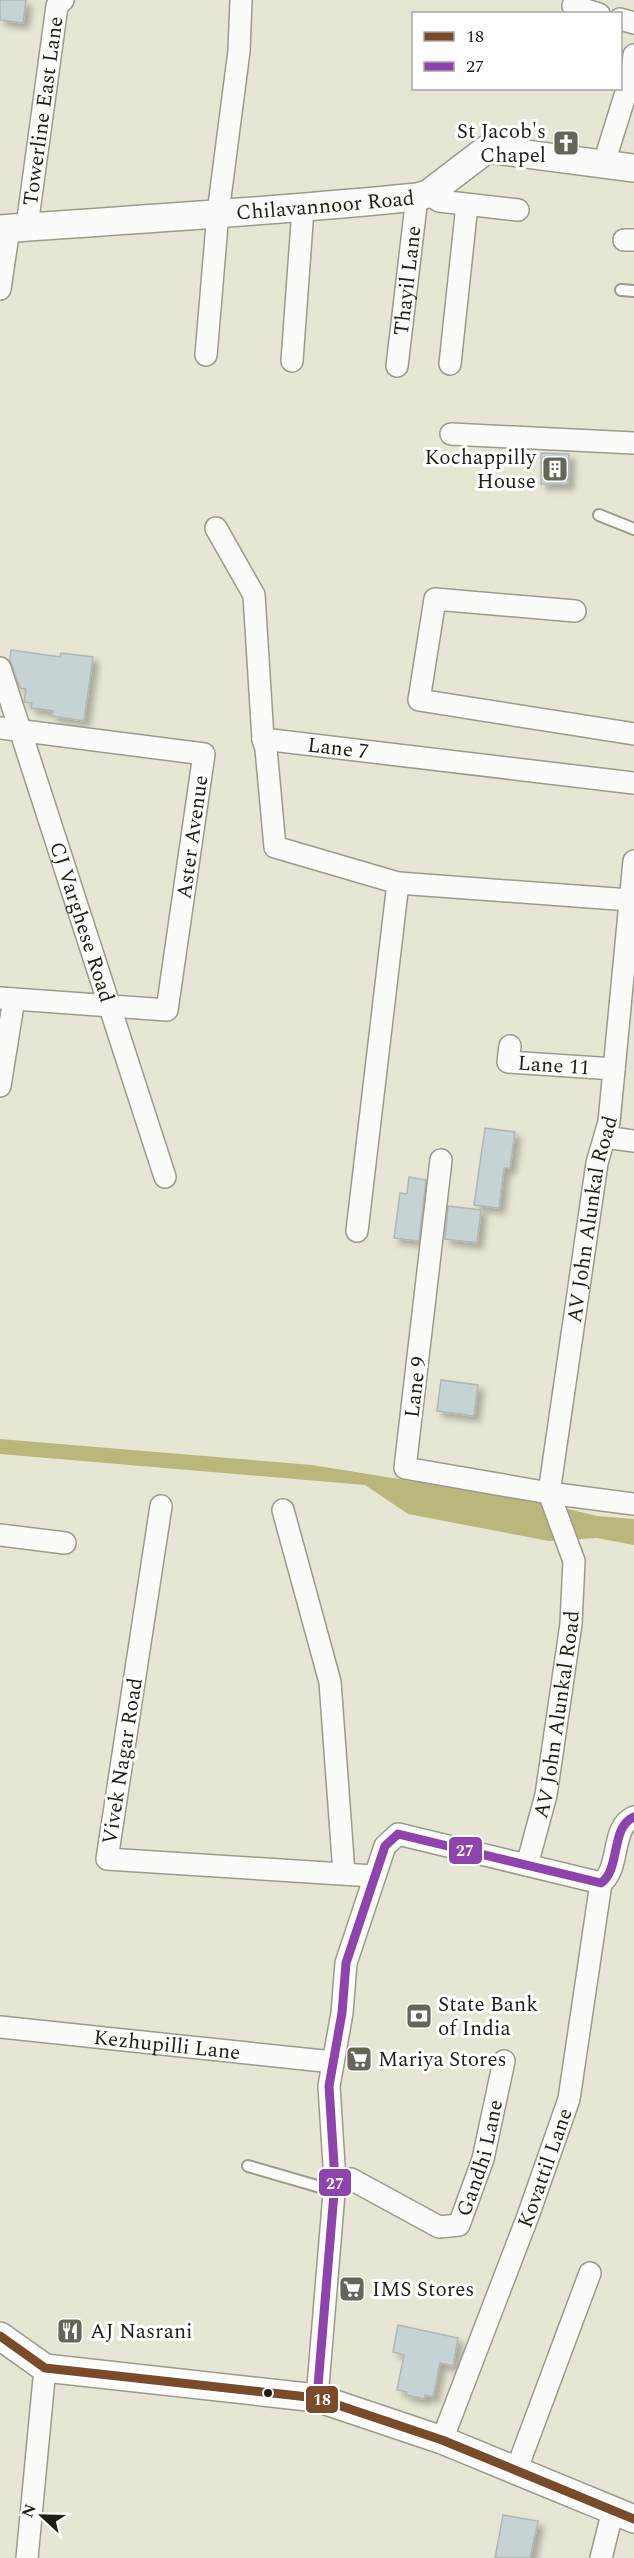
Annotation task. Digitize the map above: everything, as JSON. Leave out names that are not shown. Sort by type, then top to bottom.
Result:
[{"type":"street","name":"Towerline East Lane","points":[[12,228],[57,6],[63,0]]},
{"type":"street","points":[[206,355],[218,213],[239,51],[241,0]]},
{"type":"street","points":[[575,0],[573,6],[592,12]]},
{"type":"street","points":[[604,163],[632,73],[634,55]]},
{"type":"street","name":"Chilavannoor Road","points":[[12,228],[303,209],[423,196],[487,149],[634,168]]},
{"type":"street","points":[[423,196],[439,201],[518,210]]},
{"type":"street","name":"Thayil Lane","points":[[398,366],[423,196]]},
{"type":"street","points":[[450,364],[467,205]]},
{"type":"street","points":[[292,362],[303,209]]},
{"type":"street","points":[[0,289],[12,228]]},
{"type":"street","points":[[451,434],[634,443]]},
{"type":"street","points":[[216,528],[254,595],[263,740],[266,749],[275,847],[399,883]]},
{"type":"street","points":[[574,611],[435,599],[419,700],[634,734]]},
{"type":"street","name":"CJ Varghese Road","points":[[0,668],[10,729],[108,1004],[165,1177]]},
{"type":"street","name":"Aster Avenue","points":[[10,729],[204,754],[167,1010],[108,1004]]},
{"type":"street","name":"Lane 7","points":[[263,740],[634,783]]},
{"type":"street","name":"AV John Alunkal Road","points":[[527,1865],[546,1795],[572,1624],[574,1561],[549,1492],[597,1163],[609,1122],[634,861]]},
{"type":"street","points":[[366,879],[630,900]]},
{"type":"street","points":[[357,1232],[399,883]]},
{"type":"street","points":[[0,1086],[7,998],[108,1004]]},
{"type":"street","name":"Lane 11","points":[[510,1046],[508,1062],[614,1070]]},
{"type":"street","points":[[605,1137],[634,1141]]},
{"type":"street","name":"Lane 9","points":[[441,1160],[405,1468],[549,1492]]},
{"type":"street","points":[[549,1492],[634,1504]]},
{"type":"street","name":"Vivek Nagar Road","points":[[161,1506],[107,1859],[373,1876]]},
{"type":"street","points":[[283,1510],[330,1682],[344,1873]]},
{"type":"street","points":[[0,1535],[65,1543]]},
{"type":"street","name":"Kovattil Lane","points":[[442,2440],[528,2216],[569,2099],[601,1883],[608,1878],[621,1832],[630,1818],[634,1817]]},
{"type":"street","points":[[317,2398],[334,2186],[329,2086],[342,2013],[346,1963],[385,1845],[398,1834],[601,1883]]},
{"type":"street","name":"Kezhupilli Lane","points":[[0,2027],[333,2062]]},
{"type":"street","name":"Gandhi Lane","points":[[334,2186],[351,2179],[439,2227],[459,2225],[483,2159],[504,2061]]},
{"type":"street","points":[[516,2471],[590,2273]]},
{"type":"street","points":[[0,2336],[45,2368],[317,2398],[442,2440],[623,2514],[601,2558]]},
{"type":"street","points":[[27,2558],[45,2368]]},
{"type":"lane","points":[[621,290],[634,291]]},
{"type":"lane","points":[[599,515],[634,529]]},
{"type":"lane","points":[[248,2166],[334,2186]]},
{"type":"shaded area","points":[[0,1439],[312,1465],[535,1501],[597,1516],[634,1519],[634,1545],[597,1538],[549,1541],[408,1514],[365,1485],[0,1454]]},
{"type":"building","points":[[0,0],[26,0],[23,23],[0,20]]},
{"type":"building","name":"Kochappilly House","points":[[541,453],[569,454],[568,484],[541,484]]},
{"type":"building","points":[[11,650],[60,657],[61,653],[93,657],[84,721],[52,716],[53,711],[31,708],[32,703],[24,702],[26,689],[20,688],[10,660]]},
{"type":"building","points":[[485,1128],[515,1132],[510,1168],[504,1168],[499,1208],[474,1205]]},
{"type":"building","points":[[409,1177],[426,1180],[419,1241],[394,1238],[400,1193],[407,1194]]},
{"type":"building","points":[[448,1206],[481,1210],[477,1243],[445,1239]]},
{"type":"building","points":[[441,1380],[478,1385],[474,1416],[437,1411]]},
{"type":"building","points":[[398,2325],[458,2338],[453,2366],[440,2363],[433,2397],[425,2395],[424,2399],[406,2395],[407,2392],[397,2390],[404,2355],[393,2352]]},
{"type":"building","points":[[503,2515],[538,2521],[530,2558],[495,2558]]},
{"type":"transit line","name":"27","points":[[317,2398],[335,2181],[329,2086],[342,2013],[346,1963],[385,1846],[398,1834],[601,1883],[611,1868],[622,1830],[634,1817]]},
{"type":"transit line","name":"18","points":[[0,2336],[45,2368],[317,2398],[442,2440],[634,2519]]},
{"type":"place","name":"St Jacob's Chapel","points":[[566,143]]},
{"type":"place","name":"Kochappilly House","points":[[555,469]]},
{"type":"place","name":"State Bank of India","points":[[419,2016]]},
{"type":"place","name":"Mariya Stores","points":[[359,2059]]},
{"type":"place","name":"IMS Stores","points":[[352,2289]]},
{"type":"place","name":"AJ Nasrani","points":[[70,2331]]}]
